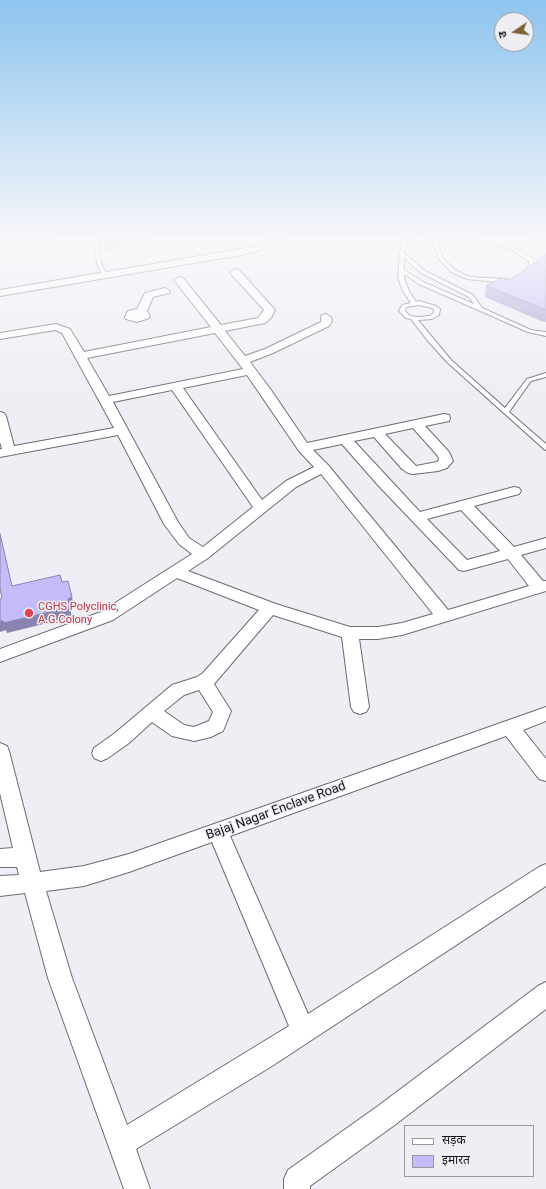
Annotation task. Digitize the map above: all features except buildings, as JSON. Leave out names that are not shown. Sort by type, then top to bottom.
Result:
[{"type":"street","points":[[154,341],[141,315],[149,295],[159,292]]},
{"type":"street","points":[[190,292],[251,371],[304,448],[323,468],[445,617]]},
{"type":"street","points":[[81,356],[261,321],[267,316],[270,310],[254,292]]},
{"type":"street","points":[[243,361],[269,351],[325,324],[327,321],[326,317]]},
{"type":"street","points":[[0,336],[49,327],[59,327],[66,331],[106,400],[171,524],[184,541],[203,554]]},
{"type":"street","points":[[106,400],[251,371]]},
{"type":"street","points":[[175,386],[216,442],[261,508]]},
{"type":"street","points":[[0,416],[5,453],[122,430]]},
{"type":"street","points":[[304,448],[444,418]]},
{"type":"street","points":[[377,433],[407,466],[413,470],[433,468],[442,465],[446,461],[444,455],[416,424]]},
{"type":"street","points":[[345,439],[464,566],[546,542]]},
{"type":"street","points":[[0,656],[106,616],[203,554],[291,484],[323,468]]},
{"type":"street","points":[[417,517],[514,491]]},
{"type":"street","points":[[175,572],[270,608],[350,632],[378,633],[402,629],[543,587],[464,504]]},
{"type":"street","points":[[101,752],[122,738],[178,690],[203,682],[209,678],[270,608]]},
{"type":"street","points":[[350,632],[360,707]]},
{"type":"street","points":[[152,712],[179,731],[194,734],[204,732],[216,726],[222,711],[203,682]]},
{"type":"street","name":"Bajaj Nagar Enclave Road","points":[[0,886],[33,883],[91,874],[129,863],[546,714]]},
{"type":"street","points":[[510,727],[546,773]]},
{"type":"street","points":[[0,751],[25,857],[60,978],[137,1189]]},
{"type":"street","points":[[218,832],[303,1031]]},
{"type":"street","points":[[0,858],[25,857]]},
{"type":"street","points":[[120,1144],[303,1031],[546,874]]},
{"type":"street","points":[[297,1189],[297,1179],[387,1115],[546,994]]},
{"type":"lane","points":[[407,292],[414,303]]},
{"type":"lane","points":[[442,292],[530,331],[546,334]]},
{"type":"lane","points":[[464,292],[471,296],[480,309]]},
{"type":"lane","points":[[414,303],[430,305],[438,312],[430,318],[413,318],[404,314],[402,308],[408,304],[414,303]]},
{"type":"lane","points":[[413,318],[449,361],[546,448]]},
{"type":"lane","points":[[506,412],[530,380],[546,375]]},
{"type":"place","name":"CGHS Polyclinic, A.G.Colony","points":[[29,613]]}]
